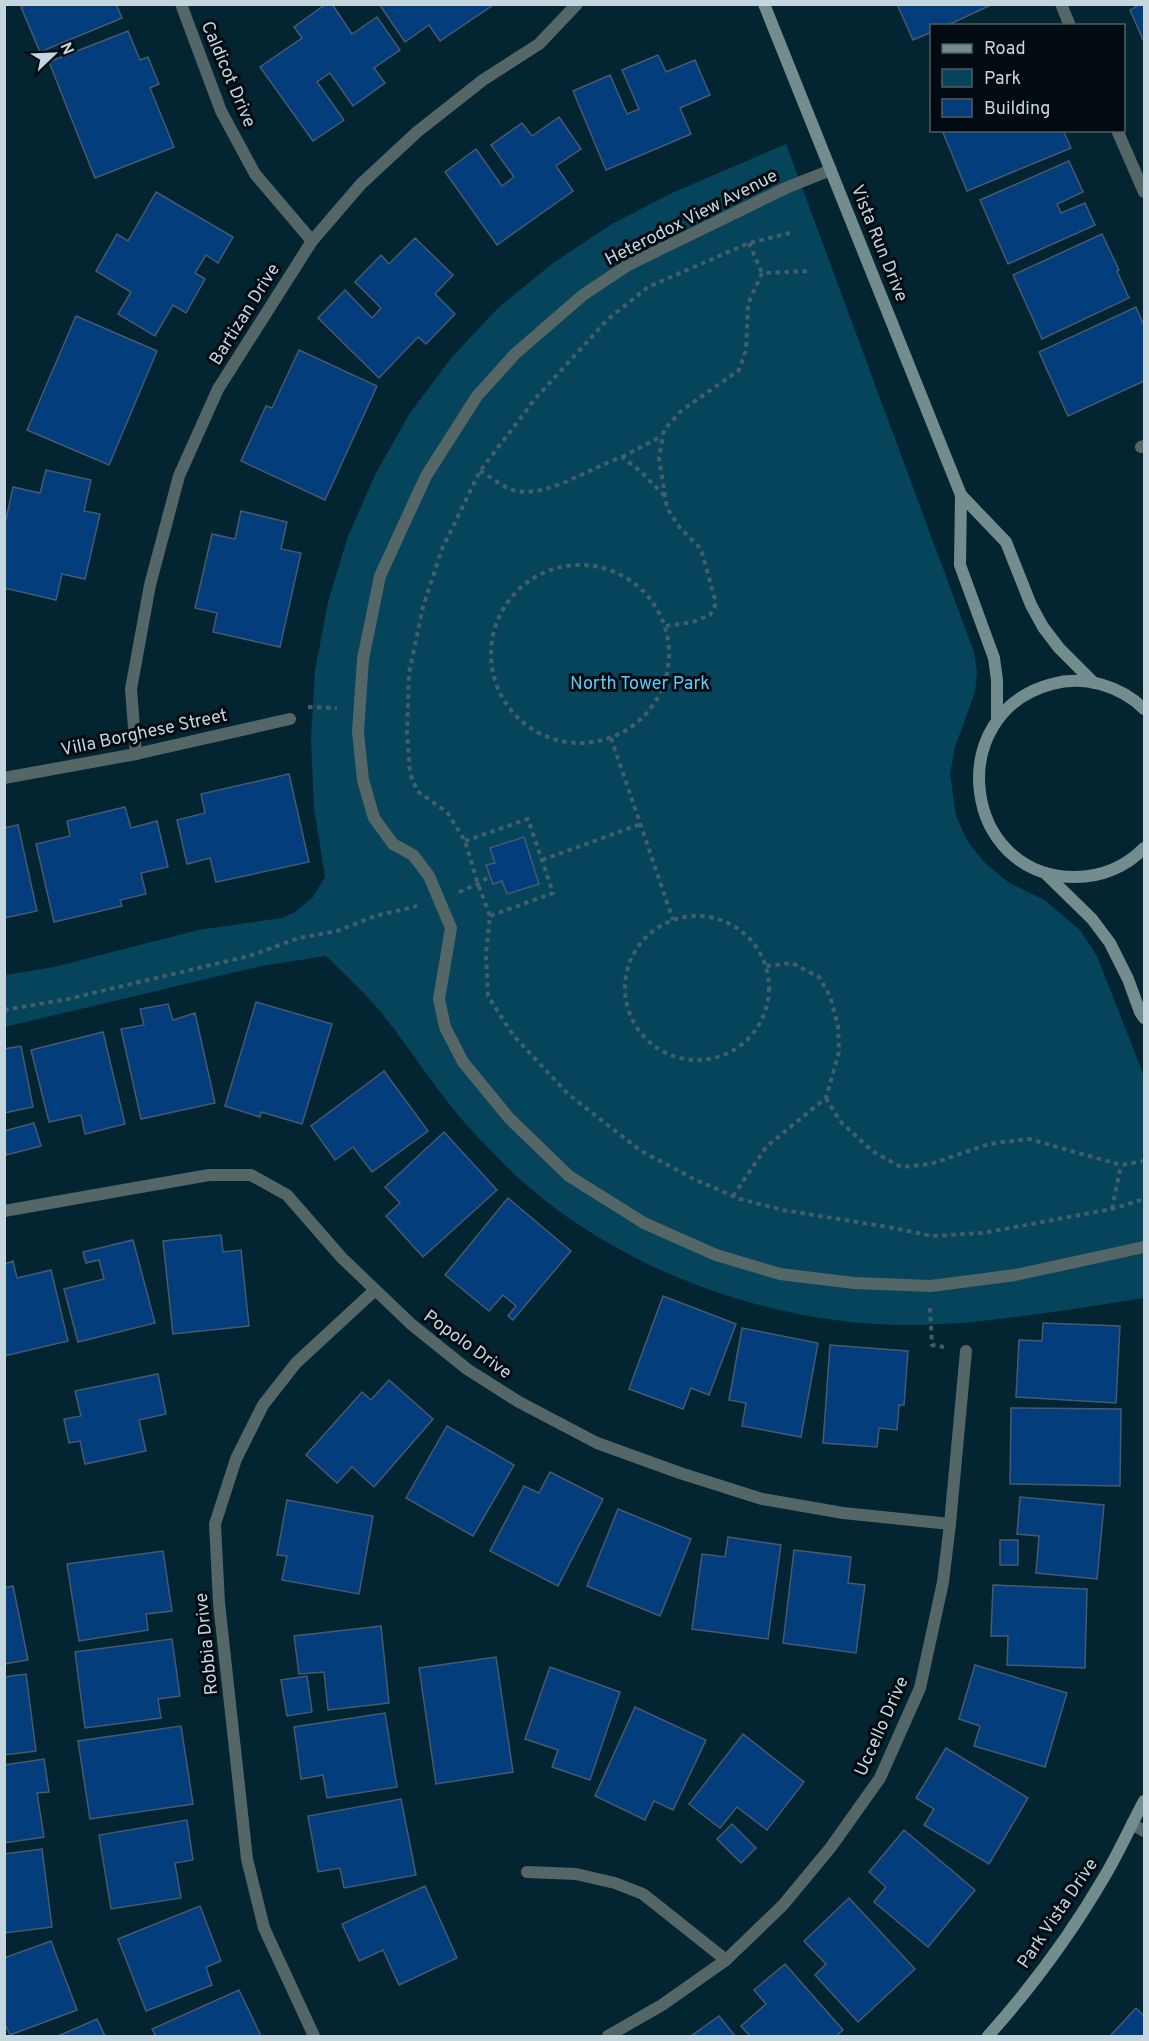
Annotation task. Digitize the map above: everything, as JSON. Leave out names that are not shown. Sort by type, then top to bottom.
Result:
[{"type":"street","name":"Caldicot Drive","points":[[181,4],[221,111],[255,174],[312,241]]},
{"type":"street","name":"Bartizan Drive","points":[[136,754],[131,689],[150,585],[179,476],[218,389],[312,241],[361,184],[417,132],[483,80],[539,44],[578,4]]},
{"type":"street","name":"Vista Run Drive","points":[[764,4],[961,495],[1006,542],[1031,605],[1043,627],[1059,648],[1094,683]]},
{"type":"street","points":[[1061,4],[1069,24]]},
{"type":"street","points":[[1118,132],[1144,192]]},
{"type":"street","name":"Heterodox View Avenue","points":[[831,170],[788,187],[628,266],[583,295],[515,354],[477,396],[426,476],[380,576],[363,659],[358,732],[363,780],[374,819],[393,844],[413,855],[429,876],[451,928],[439,999],[445,1027],[463,1062],[509,1118],[569,1176],[644,1223],[716,1255],[780,1274],[854,1283],[931,1286],[1015,1275],[1144,1247]]},
{"type":"street","name":"Vista Run Drive","points":[[961,495],[960,565],[994,658],[997,680],[997,720]]},
{"type":"street","points":[[1143,707],[1118,690],[1094,683],[1070,681],[1046,685],[1023,695],[997,720],[985,742],[978,778],[981,802],[989,825],[1004,845],[1023,861],[1045,872],[1069,877],[1105,872],[1128,862],[1144,848]]},
{"type":"street","name":"Villa Borghese Street","points":[[4,778],[136,754],[290,719]]},
{"type":"street","points":[[1045,872],[1092,919],[1110,943],[1144,1018]]},
{"type":"street","name":"Popolo Drive","points":[[4,1211],[209,1175],[251,1175],[287,1195],[342,1258],[375,1290],[411,1324],[467,1369],[519,1402],[597,1443],[762,1499],[843,1513],[950,1524]]},
{"type":"street","name":"Robbia Drive","points":[[314,2037],[264,1928],[247,1859],[219,1603],[215,1524],[236,1459],[263,1405],[296,1363],[375,1290]]},
{"type":"street","name":"Uccello Drive","points":[[608,2037],[662,2005],[726,1960],[783,1905],[831,1847],[880,1778],[920,1688],[943,1582],[966,1351]]},
{"type":"street","name":"Park Vista Drive","points":[[988,2037],[1005,2018],[1075,1924],[1107,1873],[1144,1801]]},
{"type":"street","points":[[1132,1824],[1144,1831]]},
{"type":"street","points":[[527,1872],[576,1874],[615,1883],[643,1894],[726,1960]]},
{"type":"path","points":[[790,233],[748,243],[648,287],[607,320],[535,399],[480,471],[442,549],[423,607],[409,673],[407,731],[410,773],[417,791],[447,812],[465,841],[490,916],[486,953],[488,996],[513,1035],[568,1094],[641,1151],[698,1181],[733,1196],[783,1210],[932,1236],[983,1233],[1112,1209],[1144,1199]]},
{"type":"path","points":[[666,626],[693,622],[710,615],[716,603],[701,549],[680,528],[667,508],[659,458],[664,430],[681,411],[739,370],[746,350],[748,304],[762,273],[748,243]]},
{"type":"path","points":[[762,273],[811,271]]},
{"type":"path","points":[[480,471],[516,491],[540,492],[601,464],[622,457],[663,435]]},
{"type":"path","points":[[622,457],[665,496]]},
{"type":"path","points":[[567,564],[599,566],[627,577],[651,598],[666,626],[670,653],[666,682],[653,707],[633,727],[611,738],[579,744],[551,739],[526,725],[506,704],[494,678],[491,650],[497,620],[514,593],[538,574],[567,564]]},
{"type":"path","points":[[290,719],[294,706],[359,709]]},
{"type":"path","points":[[611,738],[674,920]]},
{"type":"path","points":[[465,841],[528,819],[542,860],[553,893],[490,916]]},
{"type":"path","points":[[542,860],[640,824]]},
{"type":"path","points":[[4,1010],[68,999],[249,956],[298,938],[337,931],[375,916],[440,900],[478,884],[490,876]]},
{"type":"path","points":[[688,916],[713,917],[736,927],[755,944],[766,966],[770,989],[766,1012],[755,1032],[738,1048],[718,1058],[695,1061],[672,1057],[652,1046],[637,1029],[627,1008],[624,983],[630,959],[644,938],[664,922],[688,916]]},
{"type":"path","points":[[733,1196],[766,1146],[826,1098],[839,1052],[838,1026],[830,996],[819,977],[792,963],[766,966]]},
{"type":"path","points":[[826,1098],[840,1121],[872,1151],[901,1167],[930,1164],[989,1144],[1029,1139],[1121,1165],[1144,1161]]},
{"type":"path","points":[[1112,1209],[1121,1165]]},
{"type":"path","points":[[931,1286],[932,1346],[966,1351]]},
{"type":"green space","name":"North Tower Park","points":[[786,144],[974,652],[977,672],[975,692],[955,747],[950,774],[956,816],[968,842],[986,864],[1008,882],[1046,901],[1080,930],[1097,956],[1144,1076],[1144,1298],[994,1320],[885,1325],[826,1319],[766,1307],[708,1289],[651,1266],[598,1237],[548,1203],[504,1164],[458,1115],[380,1011],[326,956],[261,966],[5,1027],[5,975],[54,967],[198,930],[282,918],[295,912],[313,897],[325,877],[314,808],[311,739],[315,670],[328,602],[348,536],[376,473],[410,413],[452,357],[499,307],[553,263],[610,225],[672,193]]},
{"type":"building","points":[[26,4],[116,4],[122,18],[40,52],[21,7]]},
{"type":"building","points":[[326,4],[332,4],[352,34],[377,17],[400,50],[374,68],[385,83],[353,106],[330,73],[317,82],[344,120],[313,141],[260,67],[302,38],[294,27]]},
{"type":"building","points":[[379,4],[493,5],[440,41],[429,25],[405,42]]},
{"type":"building","points":[[897,4],[993,4],[950,24],[930,24],[930,33],[913,40]]},
{"type":"building","points":[[1144,4],[1144,42],[1130,10]]},
{"type":"building","points":[[128,31],[140,60],[148,57],[159,84],[150,88],[174,147],[95,178],[49,62]]},
{"type":"building","points":[[658,55],[666,72],[695,60],[710,95],[680,108],[691,134],[606,170],[573,91],[610,75],[627,114],[639,109],[622,70]]},
{"type":"building","points":[[559,117],[581,149],[556,166],[573,191],[497,245],[445,172],[476,149],[502,186],[514,177],[491,145],[522,123],[532,136]]},
{"type":"building","points":[[943,132],[1064,132],[1071,148],[967,191]]},
{"type":"building","points":[[1069,161],[1083,192],[1057,204],[1061,213],[1085,203],[1095,225],[1008,264],[980,200]]},
{"type":"building","points":[[156,192],[233,237],[218,263],[206,255],[195,273],[205,279],[186,313],[173,305],[155,336],[118,314],[131,292],[96,271],[117,234],[128,241]]},
{"type":"building","points":[[1102,234],[1129,298],[1042,339],[1013,275]]},
{"type":"building","points":[[415,238],[453,275],[435,294],[455,314],[426,344],[418,337],[379,378],[318,318],[345,290],[372,318],[381,308],[355,282],[381,255],[389,264]]},
{"type":"building","points":[[1136,307],[1144,326],[1144,381],[1068,416],[1039,352]]},
{"type":"building","points":[[76,316],[157,351],[109,465],[27,430]]},
{"type":"building","points":[[299,350],[377,386],[325,500],[241,461],[266,406],[272,408]]},
{"type":"building","points":[[46,470],[91,480],[84,511],[100,514],[85,579],[62,574],[56,600],[4,588],[4,529],[13,487],[40,493]]},
{"type":"building","points":[[241,511],[287,522],[281,549],[301,553],[280,647],[213,632],[217,613],[195,608],[212,534],[235,539]]},
{"type":"building","points":[[289,774],[309,862],[216,882],[210,858],[187,864],[177,820],[205,813],[201,794]]},
{"type":"building","points":[[125,807],[131,828],[157,821],[168,867],[141,873],[146,894],[120,900],[122,906],[54,922],[36,844],[70,836],[67,821]]},
{"type":"building","points":[[18,825],[37,911],[4,918],[4,828]]},
{"type":"building","points":[[524,837],[539,884],[507,894],[502,881],[493,884],[490,876],[486,865],[495,863],[490,848]]},
{"type":"building","points":[[256,1002],[332,1024],[302,1124],[261,1112],[260,1117],[225,1106]]},
{"type":"building","points":[[168,1004],[173,1020],[195,1013],[215,1103],[141,1119],[121,1029],[144,1025],[140,1009]]},
{"type":"building","points":[[103,1032],[125,1124],[85,1134],[81,1115],[49,1122],[31,1050]]},
{"type":"building","points":[[21,1046],[33,1107],[4,1113],[4,1049]]},
{"type":"building","points":[[384,1071],[428,1131],[372,1172],[353,1147],[335,1160],[311,1126]]},
{"type":"building","points":[[34,1123],[41,1146],[6,1155],[4,1131]]},
{"type":"building","points":[[444,1132],[497,1190],[423,1257],[386,1216],[400,1203],[385,1187]]},
{"type":"building","points":[[508,1198],[571,1251],[513,1320],[508,1316],[516,1306],[503,1295],[489,1311],[445,1275]]},
{"type":"building","points":[[221,1235],[223,1252],[241,1250],[249,1326],[173,1334],[163,1241]]},
{"type":"building","points":[[133,1240],[155,1323],[78,1342],[64,1289],[104,1279],[99,1260],[86,1263],[83,1252]]},
{"type":"building","points":[[13,1261],[17,1278],[51,1270],[68,1341],[4,1356],[4,1264]]},
{"type":"building","points":[[663,1296],[736,1324],[709,1395],[691,1388],[683,1409],[629,1389]]},
{"type":"building","points":[[1043,1323],[1120,1326],[1116,1403],[1016,1397],[1019,1340],[1042,1341]]},
{"type":"building","points":[[742,1328],[818,1343],[801,1437],[742,1426],[746,1403],[729,1400]]},
{"type":"building","points":[[830,1345],[908,1351],[904,1405],[899,1405],[897,1430],[879,1428],[877,1447],[823,1443]]},
{"type":"building","points":[[158,1374],[166,1414],[139,1420],[146,1451],[85,1464],[80,1441],[69,1443],[64,1419],[81,1416],[75,1391]]},
{"type":"building","points":[[389,1380],[433,1419],[374,1487],[352,1467],[337,1483],[306,1455],[362,1392],[371,1400]]},
{"type":"building","points":[[1011,1408],[1121,1409],[1120,1486],[1010,1484]]},
{"type":"building","points":[[447,1426],[514,1465],[473,1536],[406,1498]]},
{"type":"building","points":[[550,1472],[603,1499],[558,1586],[490,1551],[524,1486],[539,1493]]},
{"type":"building","points":[[1020,1497],[1104,1505],[1097,1579],[1036,1573],[1039,1536],[1017,1534]]},
{"type":"building","points":[[287,1500],[373,1516],[359,1594],[282,1580],[287,1556],[277,1555]]},
{"type":"building","points":[[618,1509],[691,1539],[660,1616],[587,1586]]},
{"type":"building","points":[[728,1537],[781,1545],[768,1639],[692,1629],[702,1554],[725,1557]]},
{"type":"building","points":[[1000,1540],[1018,1540],[1018,1565],[1000,1565]]},
{"type":"building","points":[[794,1550],[851,1557],[848,1583],[865,1585],[856,1653],[783,1643]]},
{"type":"building","points":[[163,1551],[172,1611],[146,1614],[148,1630],[79,1641],[67,1564]]},
{"type":"building","points":[[993,1585],[1087,1589],[1085,1668],[1007,1665],[1008,1636],[991,1636]]},
{"type":"building","points":[[13,1586],[28,1660],[4,1664],[4,1588]]},
{"type":"building","points":[[381,1626],[389,1703],[328,1710],[324,1672],[299,1674],[294,1636]]},
{"type":"building","points":[[172,1639],[180,1696],[158,1699],[161,1718],[85,1728],[75,1652]]},
{"type":"building","points":[[496,1657],[513,1772],[436,1784],[419,1668]]},
{"type":"building","points":[[975,1665],[1067,1693],[1045,1767],[974,1746],[980,1726],[959,1719]]},
{"type":"building","points":[[550,1667],[620,1692],[590,1780],[552,1767],[558,1750],[525,1739]]},
{"type":"building","points":[[26,1674],[36,1751],[4,1755],[4,1677]]},
{"type":"building","points":[[307,1676],[312,1712],[287,1716],[281,1680]]},
{"type":"building","points":[[635,1707],[706,1740],[673,1810],[654,1801],[645,1820],[595,1796]]},
{"type":"building","points":[[385,1713],[397,1787],[327,1798],[323,1775],[301,1779],[294,1727]]},
{"type":"building","points":[[181,1726],[193,1804],[90,1819],[78,1741]]},
{"type":"building","points":[[743,1734],[804,1782],[767,1830],[737,1807],[720,1828],[689,1804]]},
{"type":"building","points":[[946,1748],[1028,1798],[989,1864],[924,1825],[934,1809],[916,1798]]},
{"type":"building","points":[[44,1759],[49,1792],[37,1793],[44,1837],[4,1843],[4,1765]]},
{"type":"building","points":[[401,1799],[416,1875],[344,1888],[340,1868],[318,1872],[308,1816]]},
{"type":"building","points":[[187,1820],[193,1860],[175,1863],[181,1898],[111,1909],[99,1835]]},
{"type":"building","points":[[732,1824],[756,1848],[741,1863],[717,1839]]},
{"type":"building","points":[[904,1830],[975,1890],[928,1947],[874,1902],[886,1887],[869,1872]]},
{"type":"building","points":[[42,1849],[52,1927],[4,1933],[4,1854]]},
{"type":"building","points":[[425,1886],[457,1958],[399,1985],[383,1950],[359,1961],[342,1924]]},
{"type":"building","points":[[849,1898],[915,1969],[858,2022],[815,1975],[826,1964],[804,1941]]},
{"type":"building","points":[[200,1906],[221,1961],[206,1967],[212,1985],[146,2011],[118,1939]]},
{"type":"building","points":[[51,1941],[77,2010],[10,2035],[4,2022],[4,1958]]},
{"type":"building","points":[[785,1964],[843,2030],[836,2036],[750,2036],[741,2026],[766,2004],[754,1990]]},
{"type":"building","points":[[239,1990],[261,2036],[156,2036],[152,2029]]},
{"type":"building","points":[[1136,2008],[1144,2016],[1144,2036],[1110,2036]]},
{"type":"building","points":[[719,2016],[735,2036],[691,2036]]},
{"type":"building","points":[[97,2019],[105,2036],[58,2036]]}]
